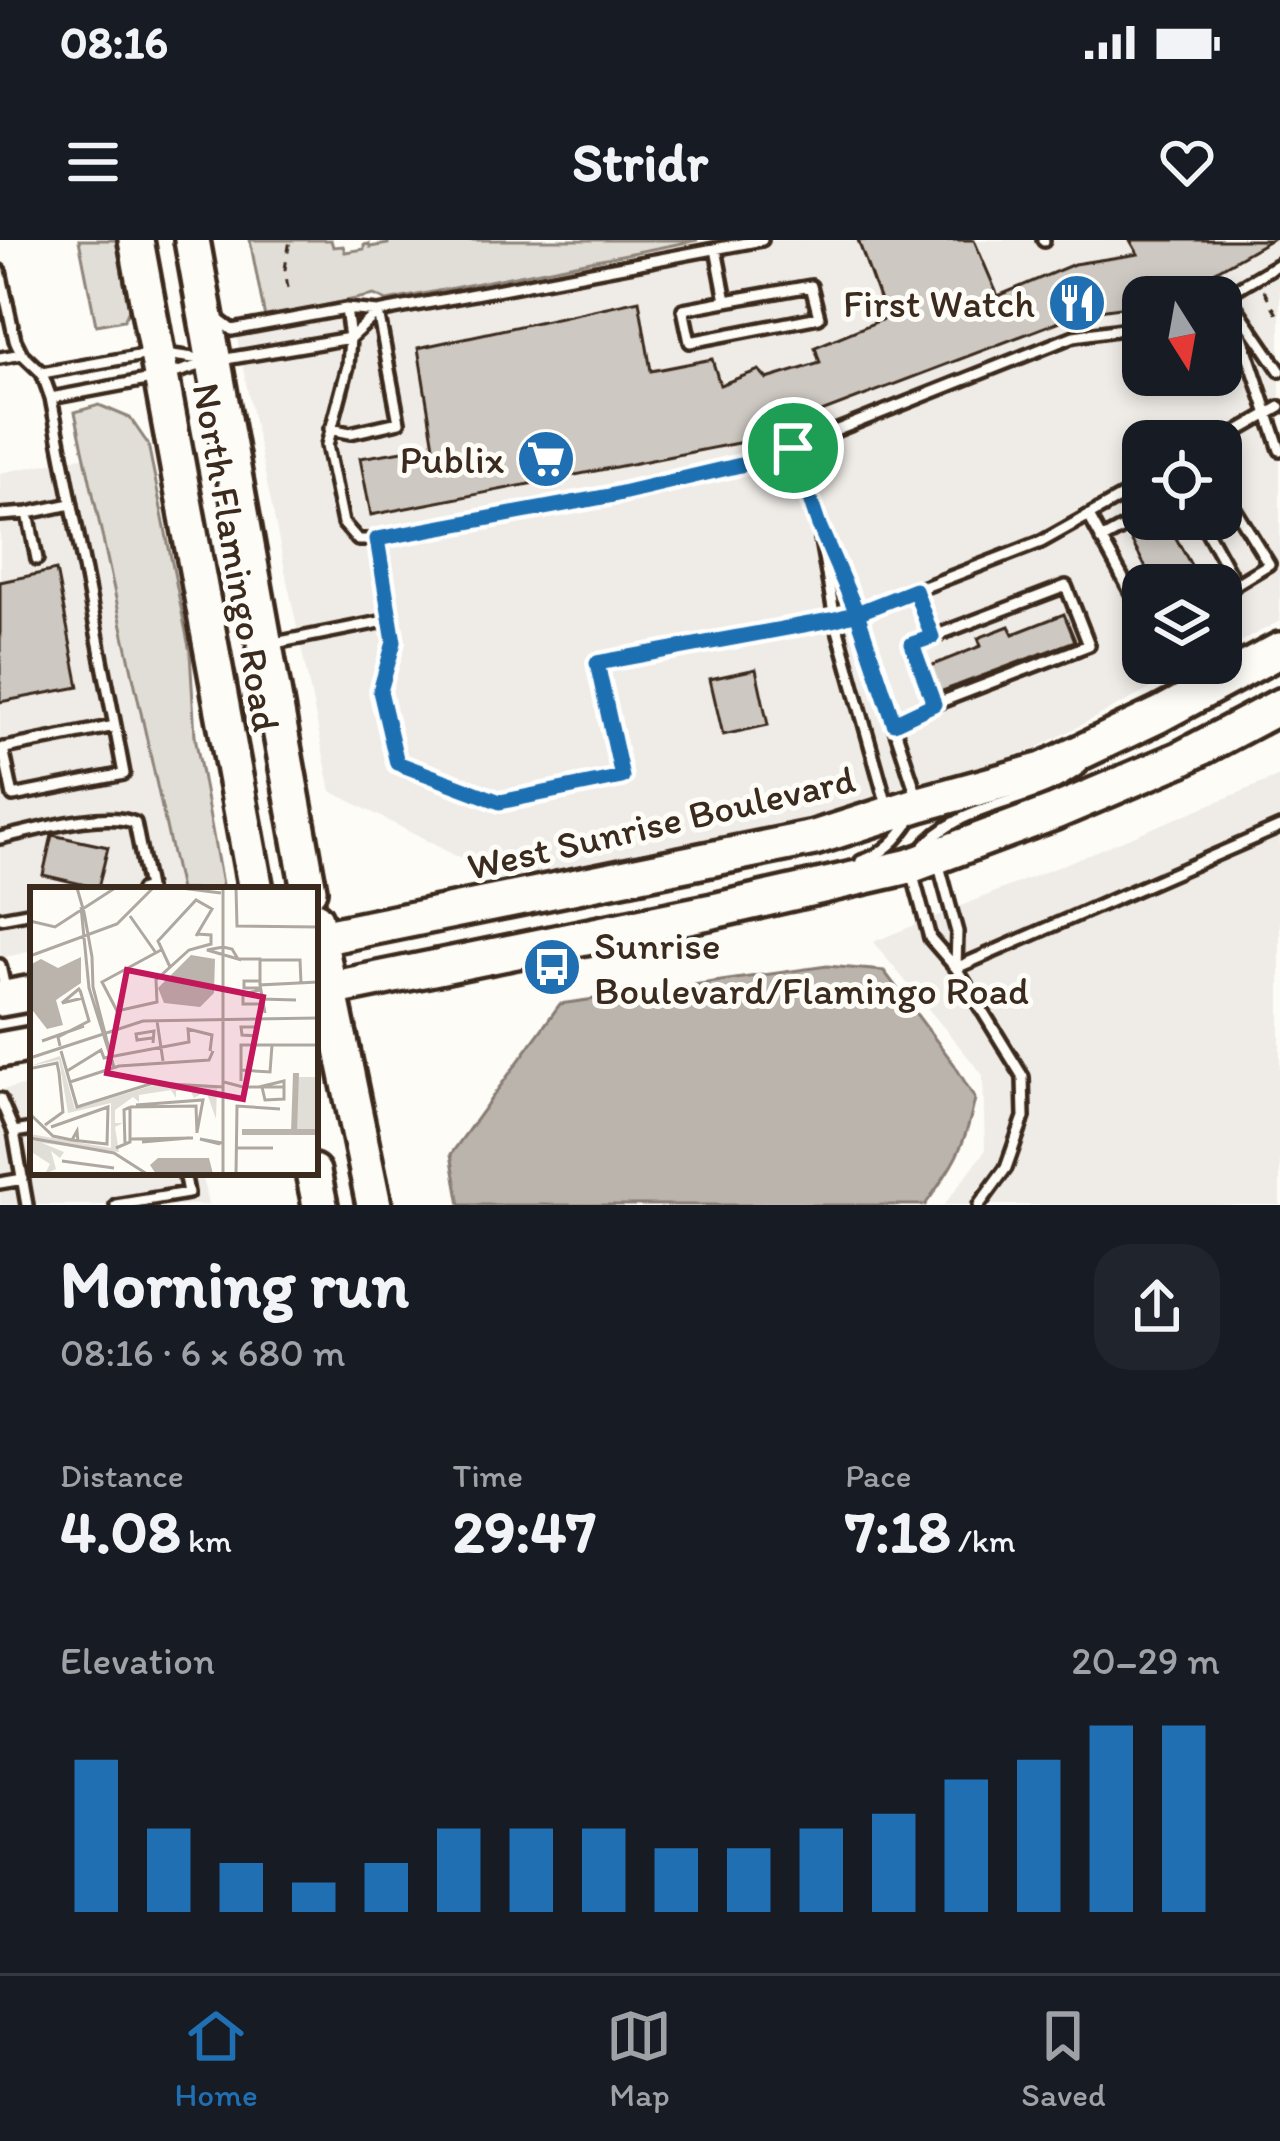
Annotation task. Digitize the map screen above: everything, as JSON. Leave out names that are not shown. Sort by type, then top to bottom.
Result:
[{"type":"highway","name":"North Flamingo Road","points":[[136,240],[255,887]]},
{"type":"highway","name":"North Flamingo Road","points":[[191,240],[309,887]]},
{"type":"highway","name":"West Sunrise Boulevard","points":[[318,931],[814,838],[1042,770],[1159,716],[1280,650]]},
{"type":"highway","points":[[322,990],[923,862],[1180,759],[1280,706]]},
{"type":"highway","points":[[318,951],[322,990],[374,1205]]},
{"type":"highway","points":[[0,1050],[30,1045]]},
{"type":"highway","points":[[314,1175],[320,1205]]},
{"type":"lane","points":[[205,310],[232,330],[346,309],[378,312],[762,240]]},
{"type":"lane","points":[[716,249],[725,301]]},
{"type":"lane","points":[[1242,285],[1280,263]]},
{"type":"lane","points":[[0,272],[15,340],[42,373],[51,398],[71,504],[115,726],[124,774],[13,796],[2,748],[115,726]]},
{"type":"lane","points":[[811,286],[819,317],[690,342],[683,309],[725,301],[811,286]]},
{"type":"lane","points":[[346,309],[348,365],[327,445],[343,523],[358,540],[609,496],[762,460],[1074,336],[1122,329]]},
{"type":"lane","points":[[42,373],[214,361],[350,338],[378,312]]},
{"type":"lane","points":[[330,430],[350,434],[399,422],[378,312]]},
{"type":"lane","points":[[1242,320],[1280,370]]},
{"type":"lane","points":[[1242,344],[1280,450]]},
{"type":"lane","points":[[0,358],[22,354]]},
{"type":"lane","points":[[51,398],[160,365],[214,361]]},
{"type":"lane","points":[[1242,428],[1280,406]]},
{"type":"lane","points":[[793,448],[894,723],[905,808],[898,837],[887,848],[844,865]]},
{"type":"lane","points":[[377,539],[394,642],[380,691],[397,763],[500,802],[622,777],[597,663],[857,613],[1042,542],[1122,497]]},
{"type":"lane","points":[[0,514],[71,504]]},
{"type":"lane","points":[[28,513],[37,559]]},
{"type":"lane","points":[[1089,516],[1122,577]]},
{"type":"lane","points":[[1242,520],[1269,564],[1242,580]]},
{"type":"lane","points":[[818,523],[836,619],[905,808]]},
{"type":"lane","points":[[1102,540],[1122,529]]},
{"type":"lane","points":[[894,723],[1089,645],[1066,586],[912,644],[934,704]]},
{"type":"lane","points":[[915,590],[932,637]]},
{"type":"lane","points":[[266,645],[390,620]]},
{"type":"lane","points":[[979,1205],[1006,1168],[1024,1117],[1023,1077],[956,968],[930,938],[923,862],[930,838],[943,827],[1072,775],[1108,739]]},
{"type":"lane","points":[[0,838],[104,817],[126,819],[135,823],[148,887]]},
{"type":"lane","points":[[956,968],[1280,827]]},
{"type":"lane","points":[[923,862],[957,932],[956,968]]},
{"type":"lane","points":[[0,918],[30,912]]},
{"type":"lane","points":[[0,1100],[14,1132],[27,1205]]},
{"type":"lane","points":[[14,1132],[30,1129]]},
{"type":"lane","points":[[116,1205],[188,1193],[185,1175]]},
{"type":"lane","points":[[0,1183],[22,1179]]},
{"type":"path","points":[[288,288],[285,269],[290,240]]},
{"type":"path","points":[[1262,286],[1280,320]]},
{"type":"shaded area","points":[[79,240],[116,240],[129,309],[124,320],[96,325]]},
{"type":"shaded area","points":[[250,240],[331,240],[333,247],[343,246],[345,252],[388,244],[388,240],[698,240],[387,301],[374,295],[265,318]]},
{"type":"shaded area","points":[[715,240],[1280,240],[1280,621],[1242,641],[1242,564],[1122,564],[1122,684],[1160,684],[1035,749],[817,818],[500,879],[331,791],[234,325],[362,303],[383,305]]},
{"type":"shaded area","points":[[99,405],[130,418],[148,444],[190,652],[195,736],[222,887],[179,887],[75,412]]},
{"type":"shaded area","points":[[148,444],[190,652],[195,736],[222,887],[30,887],[30,952],[0,958],[0,473]]},
{"type":"shaded area","points":[[1280,776],[1280,1205],[944,1205],[985,1151],[983,1075],[873,942]]},
{"type":"shaded area","points":[[827,966],[884,971],[975,1099],[957,1155],[925,1205],[460,1205],[451,1154],[560,1004]]},
{"type":"shaded area","points":[[30,1085],[30,1175],[203,1175],[208,1205],[0,1205],[0,1090]]},
{"type":"building","points":[[858,240],[974,240],[998,296],[1074,264],[1138,254],[1130,240],[1270,240],[1207,276],[1122,276],[1122,307],[1084,312],[743,442],[371,515],[360,458],[434,446],[418,348],[639,300],[651,371],[712,359],[720,385],[759,370],[767,379],[820,363],[815,347],[886,318]]},
{"type":"building","points":[[1131,540],[1177,540],[1190,564],[1144,564]]},
{"type":"building","points":[[56,570],[79,687],[0,702],[0,582]]},
{"type":"building","points":[[1064,614],[1075,641],[940,692],[930,666],[981,646],[978,638],[1009,626],[1013,634]]},
{"type":"building","points":[[756,669],[768,725],[723,735],[710,679]]},
{"type":"building","points":[[52,835],[108,847],[98,887],[43,875]]},
{"type":"place","name":"First Watch","points":[[1077,303]]},
{"type":"place","name":"Publix","points":[[546,459]]},
{"type":"place","name":"Sunrise Boulevard/Flamingo Road","points":[[552,967]]},
{"type":"route","points":[[793,448],[762,460],[609,496],[377,539],[394,642],[380,691],[397,763],[500,802],[622,777],[597,663],[857,613],[894,723],[934,704],[912,644],[932,637],[915,590],[857,613],[818,523],[793,448]]}]
